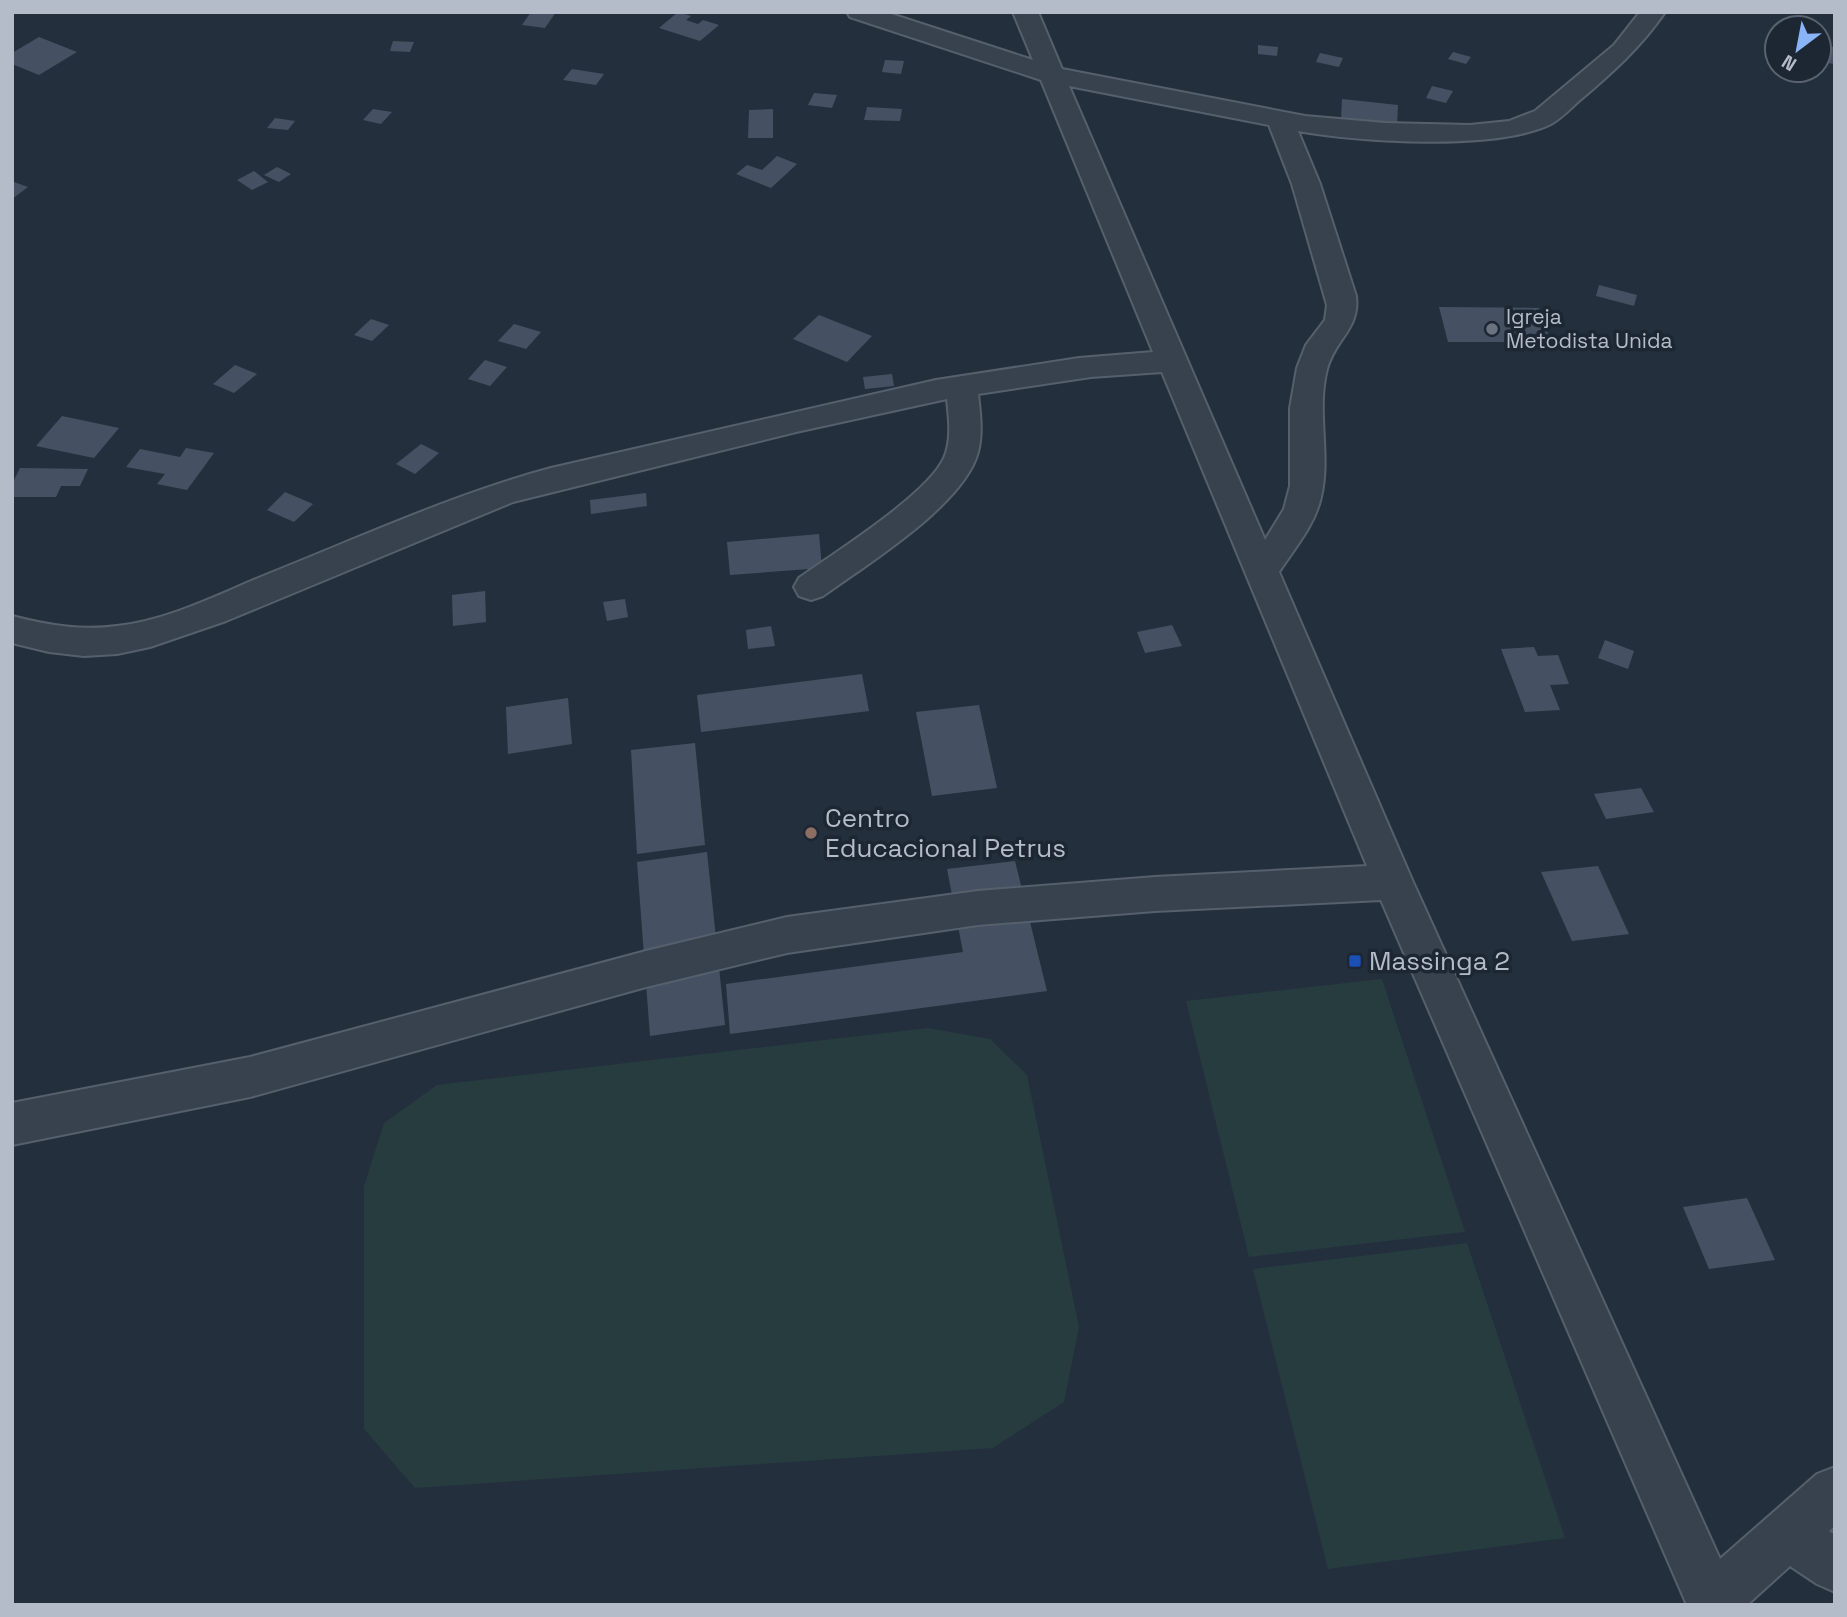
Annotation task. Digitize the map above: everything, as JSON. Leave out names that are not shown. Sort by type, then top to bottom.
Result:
[{"type":"street","points":[[859,12],[1052,75],[1280,120],[1385,131],[1470,133],[1490,133],[1529,125],[1544,117],[1623,50],[1653,12]]},
{"type":"street","points":[[1025,12],[1393,882],[1713,1603],[1835,1492]]},
{"type":"street","points":[[1263,570],[1303,503],[1308,480],[1305,409],[1310,376],[1322,343],[1338,328],[1343,314],[1341,296],[1306,184],[1280,120]]},
{"type":"street","points":[[12,629],[57,640],[106,641],[148,635],[203,618],[501,494],[551,477],[703,444],[766,426],[962,386],[1082,368],[1174,361]]},
{"type":"street","points":[[811,587],[902,520],[942,484],[959,461],[966,430],[962,386]]},
{"type":"street","points":[[12,1124],[250,1077],[646,969],[787,935],[978,908],[1154,894],[1393,882]]},
{"type":"street","points":[[1789,1535],[1835,1566]]},
{"type":"green space","points":[[1382,979],[1465,1232],[1249,1257],[1186,1001]]},
{"type":"green space","points":[[928,1028],[990,1039],[1027,1075],[1079,1327],[1064,1402],[993,1448],[415,1488],[364,1429],[364,1186],[384,1123],[437,1085]]},
{"type":"green space","points":[[1467,1243],[1565,1538],[1328,1569],[1253,1269]]},
{"type":"building","points":[[531,12],[556,12],[545,28],[522,25]]},
{"type":"building","points":[[678,12],[691,16],[686,20],[698,24],[703,20],[719,25],[700,41],[659,28]]},
{"type":"building","points":[[39,37],[77,52],[39,75],[12,64],[12,53]]},
{"type":"building","points":[[393,41],[414,42],[410,52],[390,51]]},
{"type":"building","points":[[1258,45],[1278,47],[1277,56],[1258,54]]},
{"type":"building","points":[[1833,47],[1835,47],[1833,64]]},
{"type":"building","points":[[1453,52],[1471,57],[1466,64],[1448,59]]},
{"type":"building","points":[[1320,53],[1343,58],[1339,67],[1316,62]]},
{"type":"building","points":[[885,60],[904,61],[901,74],[882,72]]},
{"type":"building","points":[[572,69],[604,74],[596,85],[563,80]]},
{"type":"building","points":[[1432,86],[1453,91],[1446,103],[1426,98]]},
{"type":"building","points":[[814,93],[837,95],[832,108],[808,105]]},
{"type":"building","points":[[1342,99],[1398,105],[1397,126],[1341,120]]},
{"type":"building","points":[[867,107],[902,109],[900,121],[864,120]]},
{"type":"building","points":[[373,109],[392,112],[381,124],[363,120]]},
{"type":"building","points":[[773,109],[773,138],[748,138],[749,110]]},
{"type":"building","points":[[275,118],[295,121],[288,130],[267,128]]},
{"type":"building","points":[[777,156],[797,164],[771,188],[736,174],[747,165],[762,170]]},
{"type":"building","points":[[277,167],[291,174],[279,182],[264,175]]},
{"type":"building","points":[[254,171],[268,182],[252,190],[237,180]]},
{"type":"building","points":[[12,183],[28,187],[12,199]]},
{"type":"building","points":[[1599,285],[1637,295],[1634,306],[1596,296]]},
{"type":"building","points":[[1439,307],[1539,308],[1551,342],[1448,342]]},
{"type":"building","points":[[819,315],[872,336],[847,362],[793,339]]},
{"type":"building","points":[[371,319],[389,325],[372,341],[354,335]]},
{"type":"building","points":[[514,324],[541,332],[526,349],[498,341]]},
{"type":"building","points":[[485,360],[507,367],[490,386],[468,379]]},
{"type":"building","points":[[235,365],[257,374],[234,393],[213,384]]},
{"type":"building","points":[[892,374],[894,386],[865,389],[863,377]]},
{"type":"building","points":[[62,416],[119,428],[94,458],[36,446]]},
{"type":"building","points":[[421,444],[439,453],[415,474],[396,464]]},
{"type":"building","points":[[186,448],[214,453],[187,490],[157,484],[165,474],[126,467],[140,449],[180,457]]},
{"type":"building","points":[[20,468],[88,469],[80,486],[61,486],[56,497],[12,497],[12,484]]},
{"type":"building","points":[[285,492],[313,504],[294,522],[267,510]]},
{"type":"building","points":[[646,493],[647,506],[591,514],[590,500]]},
{"type":"building","points":[[819,534],[822,568],[730,575],[727,542]]},
{"type":"building","points":[[485,591],[486,622],[453,626],[452,595]]},
{"type":"building","points":[[625,599],[628,617],[607,621],[603,602]]},
{"type":"building","points":[[1172,625],[1182,646],[1145,653],[1137,632]]},
{"type":"building","points":[[771,626],[775,646],[748,649],[746,630]]},
{"type":"building","points":[[1605,640],[1634,651],[1628,669],[1598,658]]},
{"type":"building","points":[[1534,647],[1538,656],[1558,655],[1569,684],[1550,685],[1560,710],[1525,712],[1501,649]]},
{"type":"building","points":[[862,674],[869,711],[701,732],[697,695]]},
{"type":"building","points":[[568,698],[572,744],[508,754],[506,707]]},
{"type":"building","points":[[979,705],[997,788],[932,796],[916,712]]},
{"type":"building","points":[[695,743],[705,845],[637,854],[631,750]]},
{"type":"building","points":[[1641,788],[1654,812],[1606,819],[1594,794]]},
{"type":"building","points":[[707,852],[725,1025],[650,1036],[637,862]]},
{"type":"building","points":[[1015,861],[1047,991],[730,1034],[726,984],[963,952],[947,869]]},
{"type":"building","points":[[1598,866],[1629,934],[1572,941],[1541,872]]},
{"type":"building","points":[[1747,1198],[1775,1260],[1709,1269],[1683,1207]]},
{"type":"place","name":"Igreja Metodista Unida","points":[[1492,329]]},
{"type":"place","name":"Centro Educacional Petrus","points":[[811,833]]},
{"type":"place","name":"Massinga 2","points":[[1355,961]]}]
